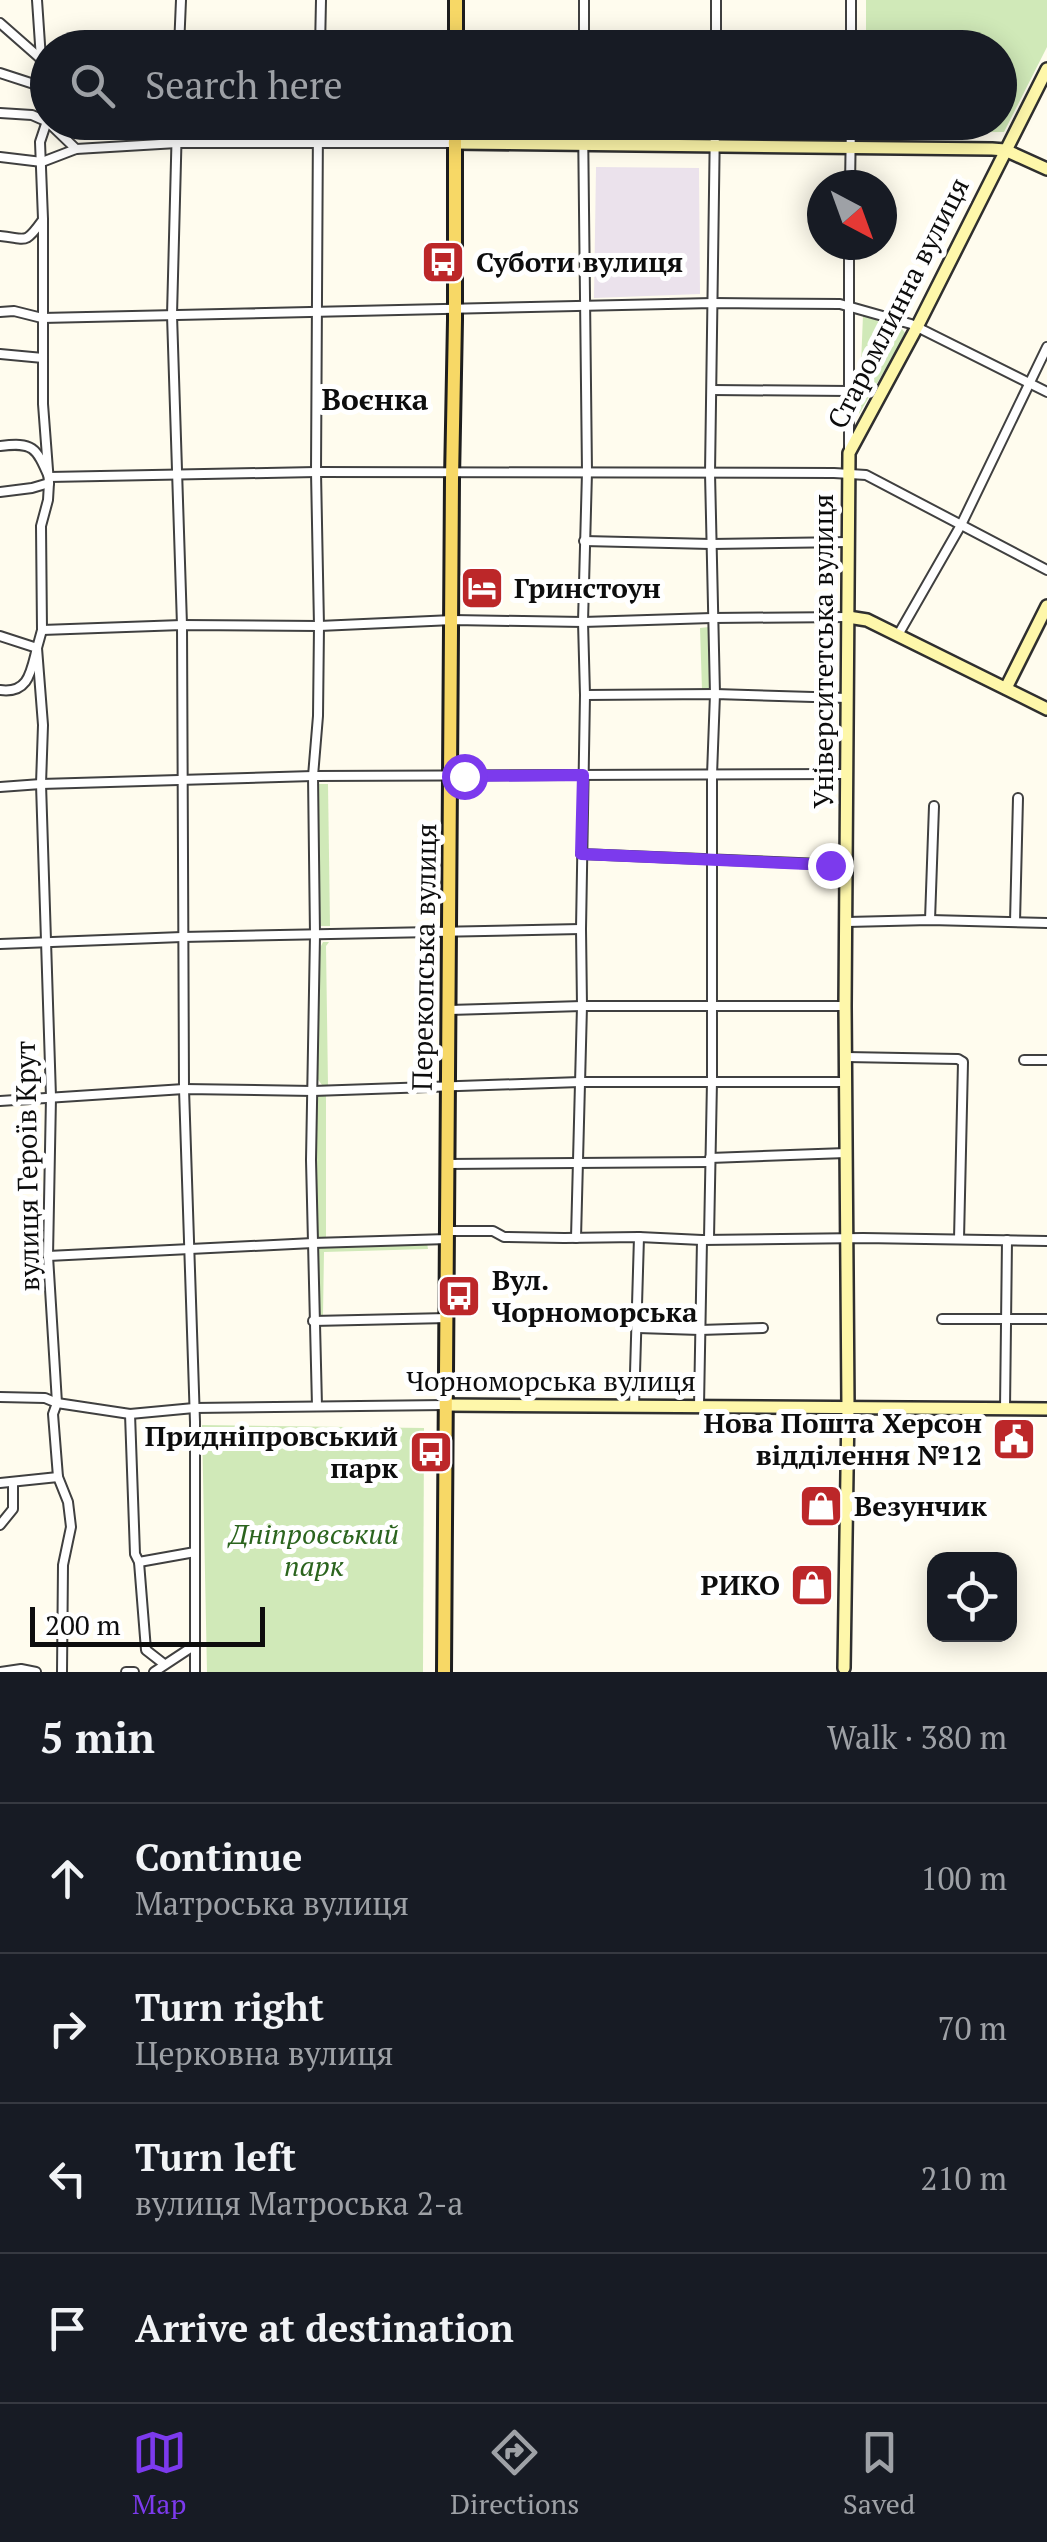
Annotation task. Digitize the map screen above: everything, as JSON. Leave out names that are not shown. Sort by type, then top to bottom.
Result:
[{"type":"main road","points":[[456,0],[456,30]]},
{"type":"main road","name":"Перекопська вулиця","points":[[444,1672],[454,143]]},
{"type":"street","name":"вулиця Героїв Крут","points":[[37,0],[39,30]]},
{"type":"street","points":[[180,30],[181,0]]},
{"type":"street","points":[[320,0],[320,30]]},
{"type":"street","points":[[584,0],[584,30]]},
{"type":"street","points":[[716,0],[716,30]]},
{"type":"street","points":[[851,0],[851,30]]},
{"type":"street","points":[[0,23],[30,49]]},
{"type":"street","name":"Старомлинна вулиця","points":[[1017,127],[1047,69]]},
{"type":"street","points":[[0,73],[30,83]]},
{"type":"street","points":[[0,114],[30,115]]},
{"type":"street","name":"вулиця Героїв Крут","points":[[41,140],[43,404],[49,480],[41,526],[42,630],[37,648],[43,725],[40,784],[51,1097],[48,1256],[57,1403],[53,1414],[58,1477],[68,1502],[70,1526],[63,1565],[62,1672]]},
{"type":"street","points":[[67,140],[76,148]]},
{"type":"street","points":[[316,1406],[311,1160],[313,776],[319,626],[318,140]]},
{"type":"street","points":[[576,1238],[585,695],[583,140]]},
{"type":"street","points":[[699,1406],[712,1081],[715,694],[710,473],[715,140]]},
{"type":"street","points":[[850,140],[850,170]]},
{"type":"street","name":"Старомлинна вулиця","points":[[848,453],[917,327],[1010,140]]},
{"type":"street","points":[[0,158],[42,162],[76,148],[177,143],[850,146],[1005,150],[1047,169]]},
{"type":"street","points":[[177,143],[172,315],[182,625],[182,938],[194,1408],[195,1672]]},
{"type":"street","points":[[0,236],[22,240],[43,219]]},
{"type":"street","name":"Університетська вулиця","points":[[844,1671],[848,1407],[848,260]]},
{"type":"street","points":[[0,312],[42,318],[713,303],[847,305],[917,327],[1047,392]]},
{"type":"street","points":[[898,635],[961,525],[1047,347]]},
{"type":"street","points":[[0,354],[42,358]]},
{"type":"street","points":[[712,390],[848,390]]},
{"type":"street","points":[[0,446],[31,446],[38,452],[49,480]]},
{"type":"street","points":[[0,492],[32,488],[49,480],[316,472],[868,475],[1047,570]]},
{"type":"street","points":[[584,541],[849,542]]},
{"type":"street","points":[[1006,688],[1047,606]]},
{"type":"street","points":[[42,630],[452,620],[863,618],[1047,710]]},
{"type":"street","points":[[0,636],[37,648],[23,686],[16,691],[0,690]]},
{"type":"street","points":[[585,695],[847,698]]},
{"type":"street","points":[[0,787],[313,776],[847,774]]},
{"type":"street","points":[[1015,922],[1018,798]]},
{"type":"street","points":[[930,920],[934,806]]},
{"type":"street","points":[[581,854],[847,865]]},
{"type":"street","points":[[847,922],[1047,922]]},
{"type":"street","points":[[0,944],[580,929]]},
{"type":"street","points":[[449,1010],[846,1006]]},
{"type":"street","points":[[846,1058],[963,1062],[959,1239]]},
{"type":"street","points":[[1024,1060],[1047,1060]]},
{"type":"street","points":[[0,1100],[184,1089],[314,1091],[580,1082],[846,1082]]},
{"type":"street","points":[[447,1164],[710,1160],[846,1153]]},
{"type":"street","points":[[48,1256],[493,1230],[504,1237],[1047,1241]]},
{"type":"street","points":[[634,1407],[639,1237]]},
{"type":"street","points":[[1005,1408],[1006,1240]]},
{"type":"street","points":[[314,1321],[448,1318]]},
{"type":"street","points":[[942,1319],[1047,1319]]},
{"type":"street","points":[[638,1328],[763,1328]]},
{"type":"street","name":"Чорноморська вулиця","points":[[0,1397],[45,1398],[130,1414],[194,1408],[445,1405],[1047,1409]]},
{"type":"street","points":[[130,1414],[135,1554],[139,1562],[146,1650],[164,1664]]},
{"type":"street","points":[[0,1483],[58,1477]]},
{"type":"street","points":[[0,1525],[13,1509],[13,1482]]},
{"type":"street","points":[[139,1562],[195,1552]]},
{"type":"street","points":[[154,1672],[195,1644]]},
{"type":"street","points":[[0,1672],[36,1672]]},
{"type":"shaded area","points":[[596,167],[699,168],[700,294],[594,298]]},
{"type":"green space","points":[[866,0],[1047,0],[1047,47],[1017,106],[1017,30],[866,30]]},
{"type":"green space","points":[[863,315],[906,334],[859,414]]},
{"type":"green space","points":[[709,627],[711,690],[702,690],[700,628]]},
{"type":"green space","points":[[316,784],[328,784],[330,926],[320,926]]},
{"type":"green space","points":[[323,942],[329,942],[328,1085],[322,1085],[317,1078],[318,952]]},
{"type":"green space","points":[[316,1096],[326,1096],[326,1238],[316,1238]]},
{"type":"green space","points":[[427,1243],[428,1249],[324,1252],[323,1315],[316,1316],[317,1248]]},
{"type":"green space","name":"Дніпровський парк","points":[[202,1425],[424,1428],[423,1672],[207,1672]]},
{"type":"place","name":"Суботи вулиця","points":[[443,262]]},
{"type":"place","name":"Гринстоун","points":[[482,588]]},
{"type":"place","name":"Вул. Чорноморська","points":[[459,1296]]},
{"type":"place","name":"Нова Пошта Херсон відділення №12","points":[[1014,1439]]},
{"type":"place","name":"Придніпровський парк","points":[[431,1452]]},
{"type":"place","name":"Везунчик","points":[[821,1506]]},
{"type":"place","name":"РИКО","points":[[812,1585]]},
{"type":"district","name":"Воєнка","points":[[375,400]]},
{"type":"route","points":[[464,776],[583,775],[581,854],[830,865]]}]
